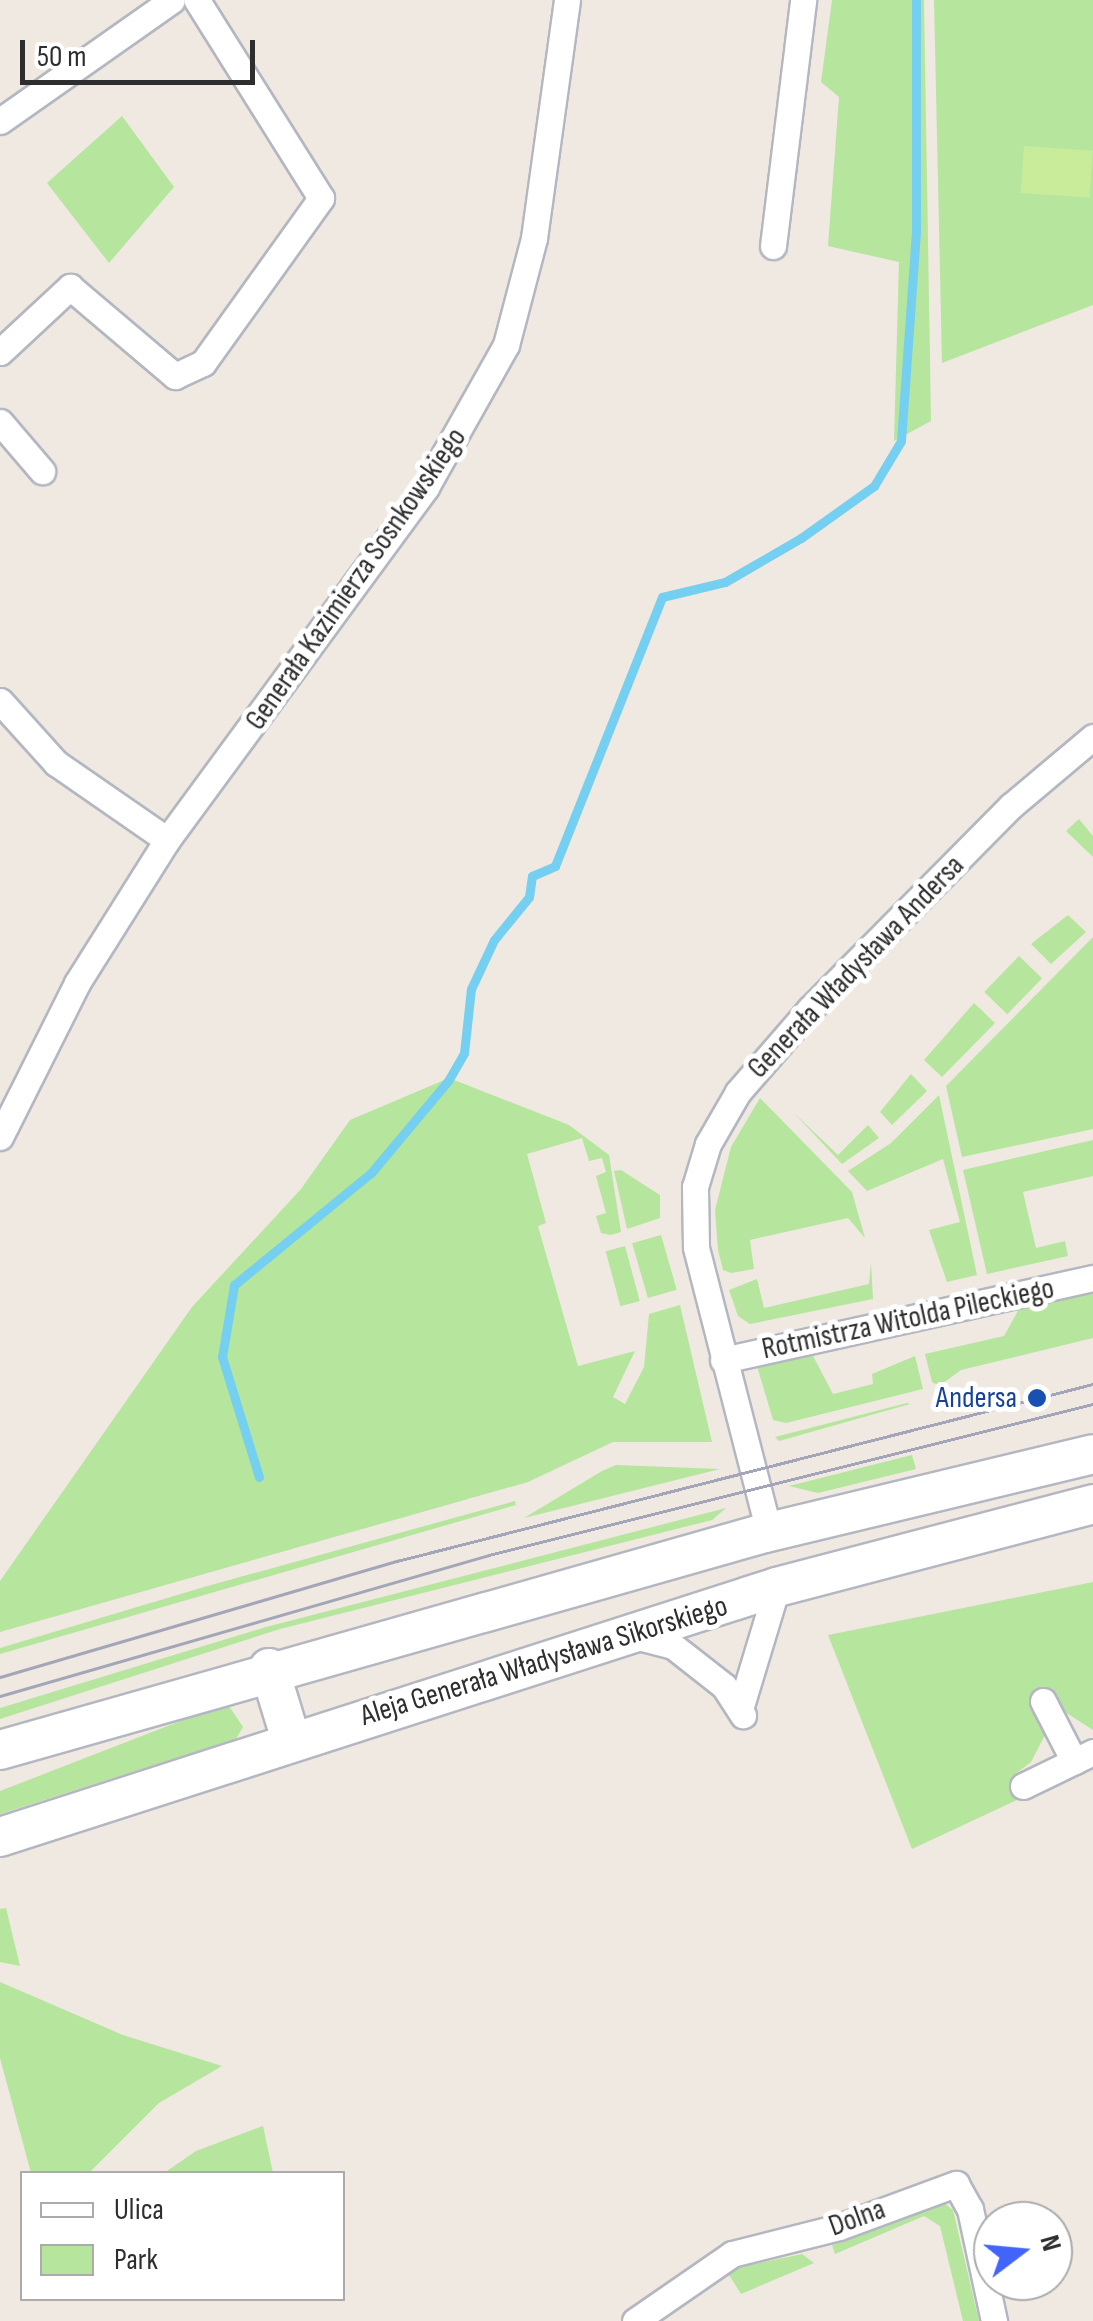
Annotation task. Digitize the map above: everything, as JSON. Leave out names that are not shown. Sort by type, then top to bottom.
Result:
[{"type":"main road","name":"Aleja Generała Władysława Sikorskiego","points":[[0,1750],[269,1668],[769,1532],[1093,1454]]},
{"type":"main road","name":"Aleja Generała Władysława Sikorskiego","points":[[0,1837],[291,1740],[777,1587],[1093,1504]]},
{"type":"main road","points":[[269,1668],[291,1740]]},
{"type":"street","points":[[0,120],[172,0]]},
{"type":"street","points":[[0,352],[70,287],[175,376],[203,363],[321,198],[196,0]]},
{"type":"street","name":"Generała Kazimierza Sosnkowskiego","points":[[0,1137],[76,983],[167,840],[426,486],[506,345],[534,238],[567,0]]},
{"type":"street","points":[[773,246],[804,0]]},
{"type":"street","points":[[0,422],[42,471]]},
{"type":"street","points":[[0,701],[56,762],[167,840]]},
{"type":"street","name":"Generała Władysława Andersa","points":[[769,1532],[723,1360],[692,1214],[702,1161],[720,1120],[810,1010],[1024,794],[1093,737]]},
{"type":"street","name":"Rotmistrza Witolda Pileckiego","points":[[723,1360],[1093,1278]]},
{"type":"street","points":[[629,1635],[674,1646],[742,1710],[777,1587]]},
{"type":"street","points":[[1023,1786],[1084,1756],[1042,1701]]},
{"type":"street","name":"Dolna","points":[[635,2321],[732,2254],[839,2227],[956,2184],[970,2209],[994,2321]]},
{"type":"green space","points":[[832,0],[924,0],[931,421],[894,441],[899,262],[828,246],[839,97],[821,82]]},
{"type":"green space","points":[[934,0],[1093,0],[1093,305],[942,363]]},
{"type":"green space","points":[[122,116],[174,187],[109,263],[47,183]]},
{"type":"green space","points":[[1024,146],[1093,151],[1090,198],[1021,193]]},
{"type":"green space","points":[[1079,819],[1093,836],[1093,857],[1066,831]]},
{"type":"green space","points":[[1068,915],[1086,932],[1051,964],[1031,944]]},
{"type":"green space","points":[[1093,937],[1093,1129],[962,1157],[946,1086]]},
{"type":"green space","points":[[1019,956],[1042,978],[1007,1014],[984,992]]},
{"type":"green space","points":[[974,1003],[995,1023],[942,1077],[924,1060]]},
{"type":"green space","points":[[911,1074],[927,1091],[892,1125],[880,1112]]},
{"type":"green space","points":[[449,1078],[569,1125],[609,1155],[621,1232],[610,1235],[601,1233],[596,1216],[606,1213],[596,1176],[606,1172],[602,1158],[589,1161],[582,1138],[527,1154],[546,1223],[538,1226],[578,1366],[635,1351],[613,1397],[625,1404],[644,1367],[649,1314],[680,1305],[712,1442],[613,1442],[528,1482],[0,1632],[0,1581],[192,1307],[301,1189],[350,1120]]},
{"type":"green space","points":[[939,1095],[977,1275],[947,1282],[929,1230],[960,1222],[943,1159],[867,1191],[848,1171],[891,1143]]},
{"type":"green space","points":[[760,1098],[852,1192],[865,1238],[848,1218],[750,1240],[754,1269],[731,1273],[723,1270],[715,1210],[731,1147]]},
{"type":"green space","points":[[794,1113],[838,1155],[868,1125],[879,1138],[842,1164]]},
{"type":"green space","points":[[1093,1140],[1093,1176],[1023,1192],[1036,1248],[1065,1241],[1068,1256],[987,1274],[963,1170]]},
{"type":"green space","points":[[621,1170],[660,1195],[660,1218],[627,1229],[614,1171]]},
{"type":"green space","points":[[661,1235],[677,1290],[648,1298],[632,1243]]},
{"type":"green space","points":[[625,1246],[640,1301],[620,1306],[606,1251]]},
{"type":"green space","points":[[871,1263],[873,1299],[750,1324],[738,1316],[729,1290],[757,1279],[764,1308],[869,1284]]},
{"type":"green space","points":[[1093,1292],[1093,1338],[961,1370],[939,1386],[932,1382],[925,1354],[1004,1336],[1019,1309]]},
{"type":"green space","points":[[812,1354],[833,1394],[873,1384],[872,1374],[915,1356],[923,1389],[786,1423],[773,1420],[757,1366]]},
{"type":"green space","points":[[907,1403],[910,1404],[779,1441],[775,1437]]},
{"type":"green space","points":[[912,1455],[916,1469],[818,1493],[789,1486]]},
{"type":"green space","points":[[616,1465],[720,1469],[524,1518],[602,1471]]},
{"type":"green space","points":[[515,1501],[516,1505],[0,1654],[0,1648],[204,1587]]},
{"type":"green space","points":[[726,1508],[712,1520],[280,1629],[0,1719],[0,1708],[266,1627]]},
{"type":"green space","points":[[1093,1582],[1093,1730],[1065,1712],[1052,1692],[1034,1703],[1045,1735],[1031,1762],[1011,1777],[1019,1799],[912,1849],[828,1635]]},
{"type":"green space","points":[[227,1703],[243,1727],[236,1739],[0,1814],[0,1791]]},
{"type":"green space","points":[[6,1908],[20,1966],[0,1962],[0,1909]]},
{"type":"green space","points":[[0,1982],[123,2035],[222,2066],[159,2103],[91,2171],[30,2171],[0,2058]]},
{"type":"green space","points":[[263,2126],[273,2171],[167,2171],[196,2151]]},
{"type":"green space","points":[[940,2200],[953,2210],[979,2321],[963,2321],[940,2226],[924,2216],[835,2254],[832,2245]]},
{"type":"green space","points":[[802,2254],[814,2263],[741,2294],[726,2270]]},
{"type":"waterway","points":[[259,1477],[222,1357],[234,1285],[371,1173],[448,1081],[464,1053],[471,989],[494,940],[529,897],[532,876],[555,866],[662,597],[725,582],[801,538],[874,486],[901,441],[916,232],[916,0]]},
{"type":"tram line","points":[[0,1677],[397,1561],[1093,1384]]},
{"type":"tram line","points":[[0,1696],[489,1555],[1093,1404]]},
{"type":"place","name":"Andersa","points":[[1037,1398]]}]
